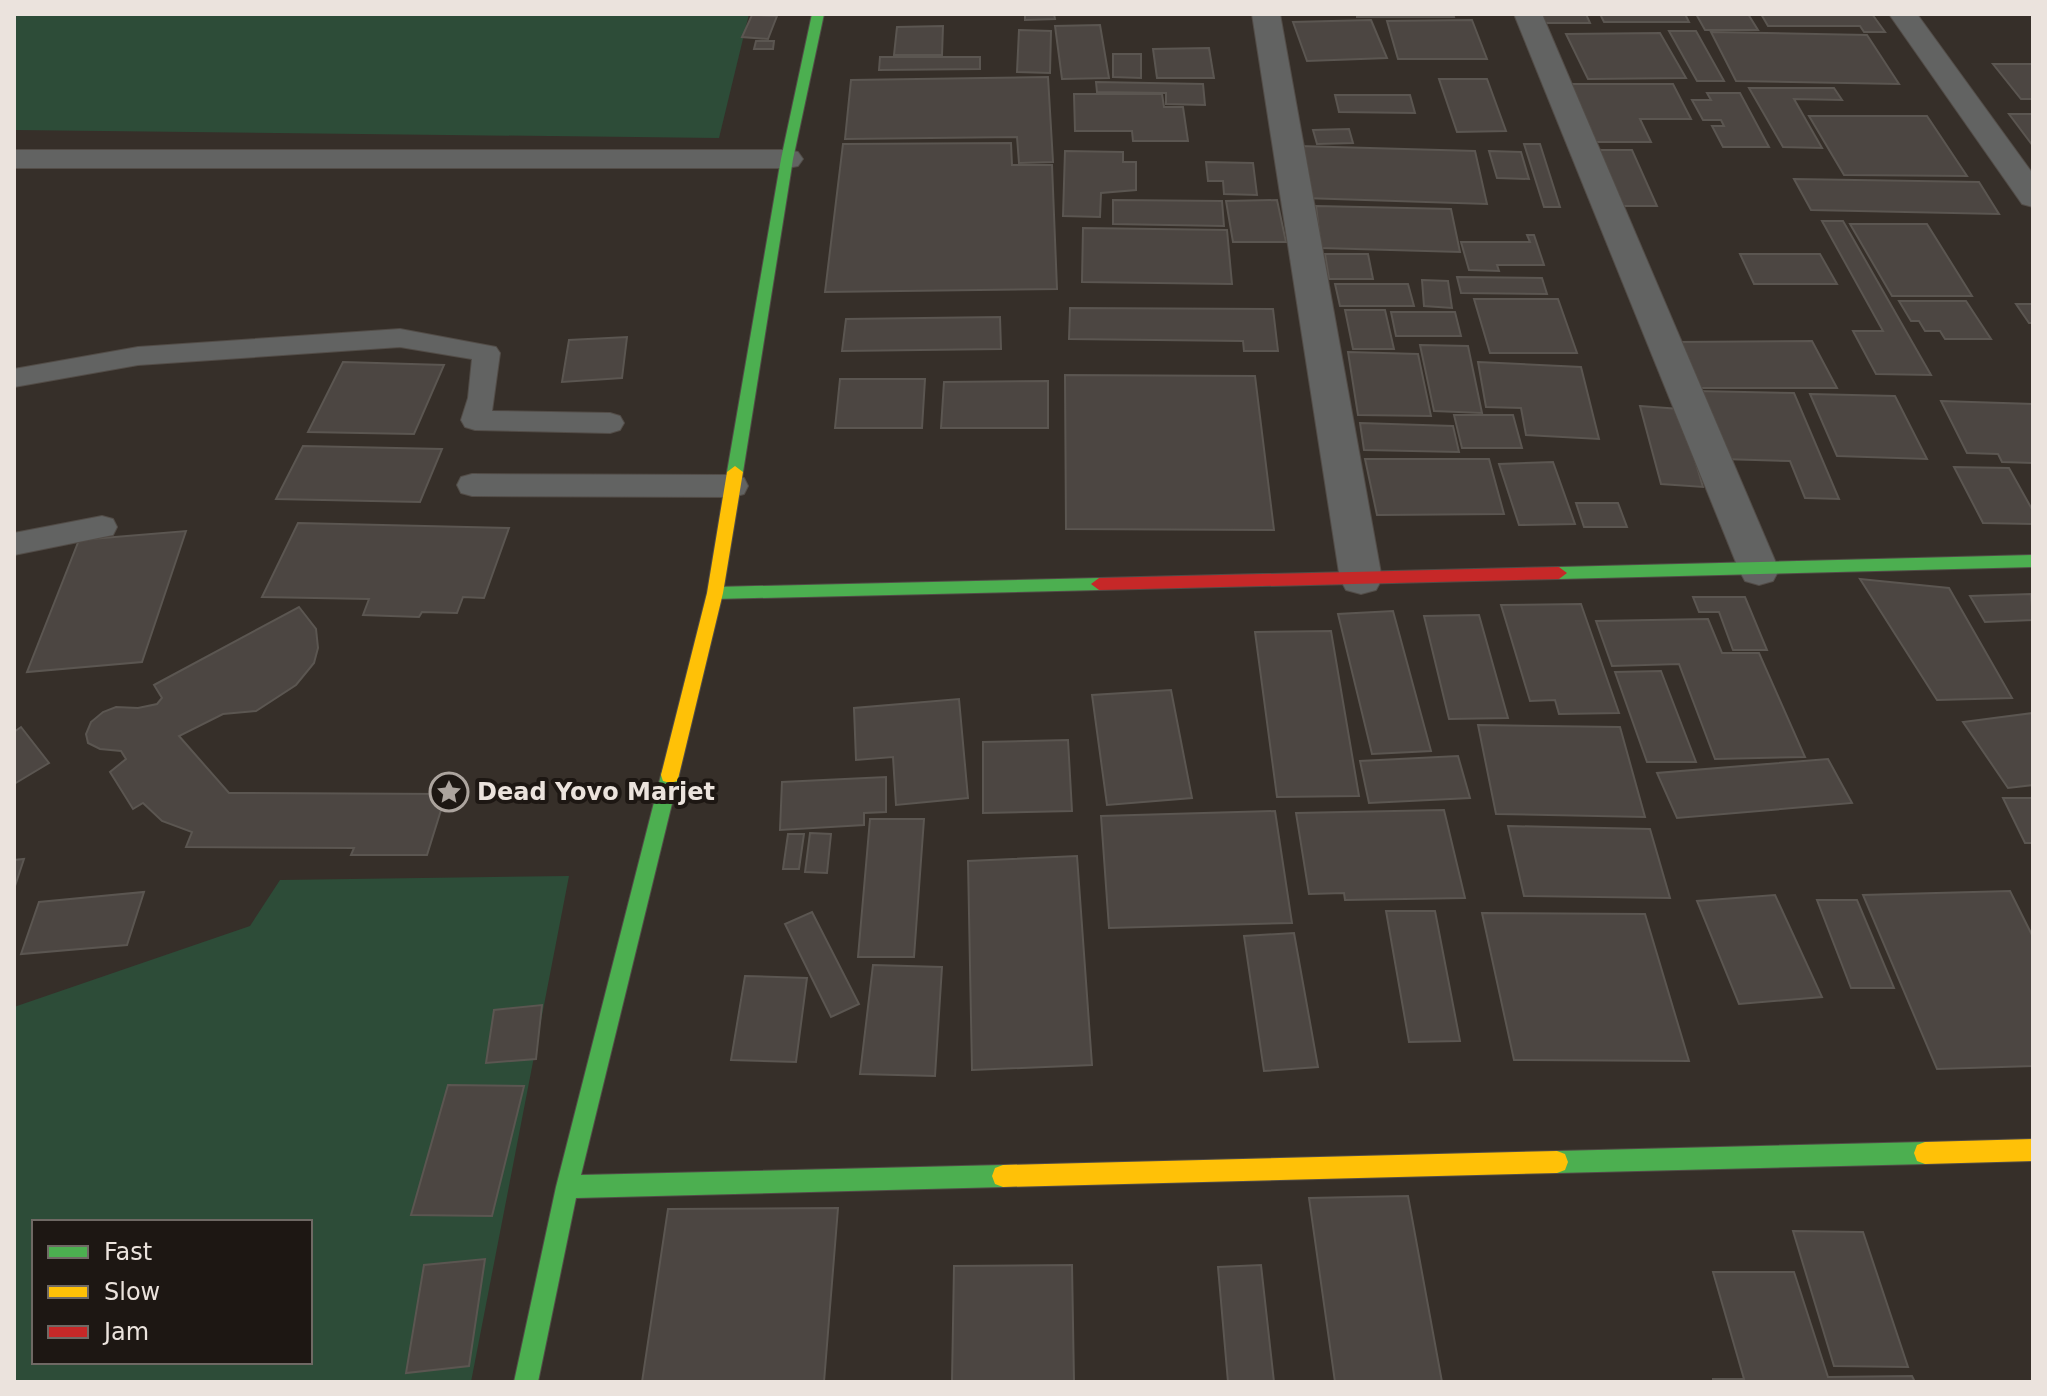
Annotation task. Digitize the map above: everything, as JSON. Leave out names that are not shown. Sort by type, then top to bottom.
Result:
[{"type":"street","points":[[526,1382],[567,1187],[715,593],[787,159],[818,14]]},
{"type":"street","points":[[1266,14],[1361,579]]},
{"type":"street","points":[[1528,14],[1759,570]]},
{"type":"street","points":[[1903,14],[2033,197]]},
{"type":"street","points":[[14,159],[787,159]]},
{"type":"street","points":[[715,593],[2033,561]]},
{"type":"street","points":[[567,1187],[2033,1150]]},
{"type":"lane","points":[[14,378],[138,356],[400,338],[486,353],[482,398],[475,420],[610,423]]},
{"type":"lane","points":[[472,485],[733,486]]},
{"type":"lane","points":[[14,544],[102,527]]},
{"type":"green space","points":[[14,14],[749,14],[719,138],[14,130]]},
{"type":"green space","points":[[569,876],[471,1382],[14,1382],[14,1007],[250,926],[280,880]]},
{"type":"building","points":[[1025,14],[1054,14],[1055,19],[1025,20]]},
{"type":"building","points":[[1357,14],[1453,14],[1454,17],[1357,17]]},
{"type":"building","points":[[1538,14],[1586,14],[1590,23],[1542,23]]},
{"type":"building","points":[[1600,14],[1685,14],[1689,22],[1604,22]]},
{"type":"building","points":[[1696,14],[1748,14],[1758,30],[1705,30]]},
{"type":"building","points":[[1761,14],[1872,14],[1885,32],[1864,32],[1860,26],[1768,26]]},
{"type":"building","points":[[752,15],[777,16],[768,39],[742,37]]},
{"type":"building","points":[[1371,20],[1387,58],[1307,61],[1293,22]]},
{"type":"building","points":[[1472,20],[1487,59],[1398,59],[1387,21]]},
{"type":"building","points":[[1100,25],[1109,78],[1062,79],[1055,26]]},
{"type":"building","points":[[943,26],[942,55],[894,55],[897,27]]},
{"type":"building","points":[[1019,30],[1051,31],[1050,73],[1017,72]]},
{"type":"building","points":[[1669,31],[1696,31],[1724,81],[1697,81]]},
{"type":"building","points":[[1711,32],[1867,35],[1899,84],[1736,81]]},
{"type":"building","points":[[1660,33],[1686,78],[1588,79],[1566,34]]},
{"type":"building","points":[[756,41],[774,41],[773,49],[754,49]]},
{"type":"building","points":[[1209,48],[1214,78],[1157,78],[1153,49]]},
{"type":"building","points":[[1113,54],[1141,54],[1141,78],[1113,77]]},
{"type":"building","points":[[880,57],[980,57],[980,69],[879,70]]},
{"type":"building","points":[[1993,64],[2033,64],[2033,99],[2021,99]]},
{"type":"building","points":[[1048,77],[1053,162],[1019,163],[1017,137],[845,139],[851,80]]},
{"type":"building","points":[[1439,79],[1487,79],[1506,131],[1457,132]]},
{"type":"building","points":[[1096,82],[1203,84],[1205,105],[1166,104],[1166,93],[1097,92]]},
{"type":"building","points":[[1565,84],[1673,84],[1691,119],[1640,119],[1651,142],[1589,142]]},
{"type":"building","points":[[1749,88],[1834,88],[1842,100],[1794,99],[1822,148],[1783,147]]},
{"type":"building","points":[[1707,93],[1740,93],[1769,147],[1723,147],[1712,126],[1724,126],[1721,120],[1703,120],[1692,100],[1711,100]]},
{"type":"building","points":[[1074,94],[1162,94],[1164,107],[1183,107],[1188,141],[1133,141],[1132,131],[1075,131]]},
{"type":"building","points":[[1335,95],[1410,95],[1415,113],[1339,112]]},
{"type":"building","points":[[2009,114],[2033,114],[2033,146]]},
{"type":"building","points":[[1809,116],[1927,116],[1967,176],[1844,175]]},
{"type":"building","points":[[1349,129],[1353,143],[1317,144],[1313,130]]},
{"type":"building","points":[[1011,143],[1012,165],[1052,165],[1057,289],[825,292],[843,144]]},
{"type":"building","points":[[1524,144],[1540,144],[1560,207],[1544,207]]},
{"type":"building","points":[[1299,146],[1475,151],[1487,204],[1304,198]]},
{"type":"building","points":[[1595,150],[1632,150],[1657,206],[1619,206]]},
{"type":"building","points":[[1065,151],[1123,152],[1123,162],[1136,162],[1136,190],[1101,193],[1100,217],[1063,216]]},
{"type":"building","points":[[1489,151],[1521,152],[1529,179],[1497,178]]},
{"type":"building","points":[[1206,162],[1253,163],[1257,195],[1224,194],[1223,181],[1208,181]]},
{"type":"building","points":[[1794,179],[1979,182],[1999,214],[1811,210]]},
{"type":"building","points":[[1113,200],[1222,201],[1224,226],[1113,224]]},
{"type":"building","points":[[1277,200],[1286,242],[1233,242],[1226,201]]},
{"type":"building","points":[[1316,206],[1451,209],[1460,252],[1321,248]]},
{"type":"building","points":[[1822,221],[1843,221],[1931,375],[1876,374],[1853,331],[1883,331]]},
{"type":"building","points":[[1850,224],[1927,224],[1972,296],[1892,296]]},
{"type":"building","points":[[1083,228],[1227,230],[1232,284],[1082,282]]},
{"type":"building","points":[[1527,235],[1534,235],[1544,265],[1497,265],[1499,271],[1469,270],[1461,242],[1530,242]]},
{"type":"building","points":[[1325,254],[1368,254],[1373,279],[1329,279]]},
{"type":"building","points":[[1740,254],[1820,254],[1837,284],[1754,284]]},
{"type":"building","points":[[1457,277],[1542,278],[1547,294],[1461,293]]},
{"type":"building","points":[[1422,280],[1448,281],[1452,308],[1424,306]]},
{"type":"building","points":[[1335,284],[1408,284],[1414,306],[1340,306]]},
{"type":"building","points":[[1474,299],[1558,299],[1577,353],[1490,353]]},
{"type":"building","points":[[1899,301],[1966,301],[1991,339],[1945,339],[1940,331],[1925,331],[1919,321],[1911,321]]},
{"type":"building","points":[[2016,304],[2033,304],[2033,323],[2029,323]]},
{"type":"building","points":[[1070,308],[1273,309],[1278,351],[1244,351],[1243,341],[1069,339]]},
{"type":"building","points":[[1345,310],[1385,310],[1394,349],[1353,349]]},
{"type":"building","points":[[1391,312],[1455,312],[1461,336],[1396,336]]},
{"type":"building","points":[[1000,317],[1001,349],[842,351],[846,319]]},
{"type":"building","points":[[627,337],[622,378],[562,382],[569,340]]},
{"type":"building","points":[[1812,341],[1837,388],[1695,388],[1675,342]]},
{"type":"building","points":[[1420,345],[1468,346],[1482,413],[1434,411]]},
{"type":"building","points":[[1348,352],[1418,354],[1431,416],[1358,415]]},
{"type":"building","points":[[343,362],[444,365],[414,434],[308,432]]},
{"type":"building","points":[[1478,362],[1581,367],[1599,439],[1526,435],[1521,408],[1486,407]]},
{"type":"building","points":[[1065,375],[1255,376],[1274,530],[1066,529]]},
{"type":"building","points":[[840,379],[925,379],[922,428],[835,428]]},
{"type":"building","points":[[1048,381],[1048,428],[941,428],[944,382]]},
{"type":"building","points":[[1696,391],[1794,393],[1839,499],[1805,498],[1790,461],[1722,459]]},
{"type":"building","points":[[1810,394],[1895,396],[1927,459],[1837,456]]},
{"type":"building","points":[[1941,401],[2033,404],[2033,463],[2002,462],[1998,454],[1967,453]]},
{"type":"building","points":[[1640,406],[1680,409],[1703,487],[1661,484]]},
{"type":"building","points":[[1454,415],[1513,415],[1522,448],[1462,448]]},
{"type":"building","points":[[1360,423],[1453,426],[1459,452],[1364,450]]},
{"type":"building","points":[[303,446],[442,449],[420,502],[276,499]]},
{"type":"building","points":[[1365,459],[1489,459],[1504,514],[1377,515]]},
{"type":"building","points":[[1553,462],[1575,524],[1519,525],[1499,464]]},
{"type":"building","points":[[1954,467],[2009,468],[2033,511],[2033,524],[1983,523]]},
{"type":"building","points":[[1576,503],[1618,503],[1627,527],[1584,527]]},
{"type":"building","points":[[298,523],[509,528],[484,598],[463,597],[457,613],[422,612],[419,617],[363,615],[369,599],[262,597]]},
{"type":"building","points":[[186,531],[142,662],[27,672],[79,540]]},
{"type":"building","points":[[1860,579],[1949,588],[2012,698],[1937,700]]},
{"type":"building","points":[[2031,594],[2033,620],[1985,622],[1970,596]]},
{"type":"building","points":[[1693,597],[1745,597],[1767,650],[1733,650],[1719,612],[1699,612]]},
{"type":"building","points":[[1581,604],[1619,713],[1559,714],[1555,700],[1530,701],[1501,605]]},
{"type":"building","points":[[299,607],[316,629],[318,648],[314,663],[296,685],[256,711],[223,714],[179,736],[229,793],[446,794],[427,855],[351,855],[354,848],[186,847],[192,832],[162,821],[143,803],[133,809],[110,772],[126,759],[121,751],[100,749],[88,743],[86,734],[91,722],[103,712],[116,707],[138,708],[157,704],[162,698],[154,685]]},
{"type":"building","points":[[1393,611],[1431,751],[1372,754],[1338,614]]},
{"type":"building","points":[[1479,615],[1508,718],[1449,719],[1424,616]]},
{"type":"building","points":[[1708,619],[1722,653],[1759,653],[1805,757],[1715,759],[1679,664],[1612,666],[1596,621]]},
{"type":"building","points":[[1331,631],[1359,796],[1277,797],[1255,632]]},
{"type":"building","points":[[1661,671],[1696,762],[1647,762],[1615,672]]},
{"type":"building","points":[[1171,690],[1192,798],[1107,805],[1092,695]]},
{"type":"building","points":[[959,699],[968,798],[896,805],[893,757],[856,760],[854,708]]},
{"type":"building","points":[[2033,713],[2033,785],[2008,788],[1963,722]]},
{"type":"building","points":[[1478,725],[1620,727],[1645,817],[1496,814]]},
{"type":"building","points":[[21,727],[49,763],[14,784],[14,732]]},
{"type":"building","points":[[1068,740],[1072,811],[983,813],[983,742]]},
{"type":"building","points":[[1458,756],[1470,798],[1369,803],[1360,761]]},
{"type":"building","points":[[1828,759],[1852,803],[1677,818],[1657,773]]},
{"type":"building","points":[[886,777],[886,812],[864,813],[864,825],[780,830],[782,782]]},
{"type":"building","points":[[2003,798],[2033,798],[2033,843],[2025,843]]},
{"type":"building","points":[[1444,810],[1465,898],[1345,900],[1344,893],[1309,894],[1296,813]]},
{"type":"building","points":[[1275,811],[1292,923],[1109,928],[1101,816]]},
{"type":"building","points":[[870,819],[924,819],[914,957],[858,957]]},
{"type":"building","points":[[1508,826],[1650,829],[1670,898],[1524,896]]},
{"type":"building","points":[[810,833],[831,834],[827,873],[805,872]]},
{"type":"building","points":[[788,834],[804,834],[799,869],[783,869]]},
{"type":"building","points":[[1077,856],[1092,1065],[972,1070],[968,861]]},
{"type":"building","points":[[24,859],[14,889],[14,860]]},
{"type":"building","points":[[2010,891],[2033,937],[2033,1066],[1937,1069],[1863,895]]},
{"type":"building","points":[[144,892],[127,945],[21,954],[39,902]]},
{"type":"building","points":[[1775,895],[1822,997],[1739,1004],[1697,901]]},
{"type":"building","points":[[1817,900],[1857,900],[1894,988],[1851,988]]},
{"type":"building","points":[[1386,911],[1435,911],[1460,1041],[1409,1042]]},
{"type":"building","points":[[812,912],[859,1004],[831,1017],[785,924]]},
{"type":"building","points":[[1482,913],[1645,914],[1689,1061],[1514,1060]]},
{"type":"building","points":[[1294,933],[1318,1067],[1264,1071],[1244,936]]},
{"type":"building","points":[[873,965],[942,967],[935,1076],[860,1074]]},
{"type":"building","points":[[745,976],[807,978],[796,1062],[731,1060]]},
{"type":"building","points":[[542,1005],[536,1059],[486,1063],[494,1010]]},
{"type":"building","points":[[448,1085],[524,1086],[492,1216],[411,1215]]},
{"type":"building","points":[[1408,1196],[1442,1382],[1335,1382],[1309,1198]]},
{"type":"building","points":[[838,1208],[824,1382],[642,1382],[668,1209]]},
{"type":"building","points":[[1793,1231],[1863,1232],[1908,1367],[1834,1366]]},
{"type":"building","points":[[485,1259],[469,1366],[406,1373],[424,1265]]},
{"type":"building","points":[[1072,1265],[1074,1382],[952,1382],[954,1266]]},
{"type":"building","points":[[1261,1265],[1274,1382],[1228,1382],[1218,1267]]},
{"type":"building","points":[[1713,1272],[1794,1272],[1828,1377],[1912,1376],[1915,1382],[1713,1382],[1713,1379],[1744,1379]]},
{"type":"traffic: fast","points":[[735,472],[787,159],[818,14]]},
{"type":"traffic: fast","points":[[1559,573],[2033,561]]},
{"type":"traffic: fast","points":[[715,593],[1099,584]]},
{"type":"traffic: fast","points":[[526,1382],[567,1187],[670,775]]},
{"type":"traffic: fast","points":[[1557,1162],[1925,1153]]},
{"type":"traffic: fast","points":[[567,1187],[1003,1176]]},
{"type":"traffic: slow","points":[[670,775],[715,593],[735,472]]},
{"type":"traffic: slow","points":[[1925,1153],[2033,1150]]},
{"type":"traffic: slow","points":[[1003,1176],[1557,1162]]},
{"type":"traffic: jam","points":[[1099,584],[1559,573]]},
{"type":"place","name":"Dead Yovo Marjet","points":[[449,792]]}]
